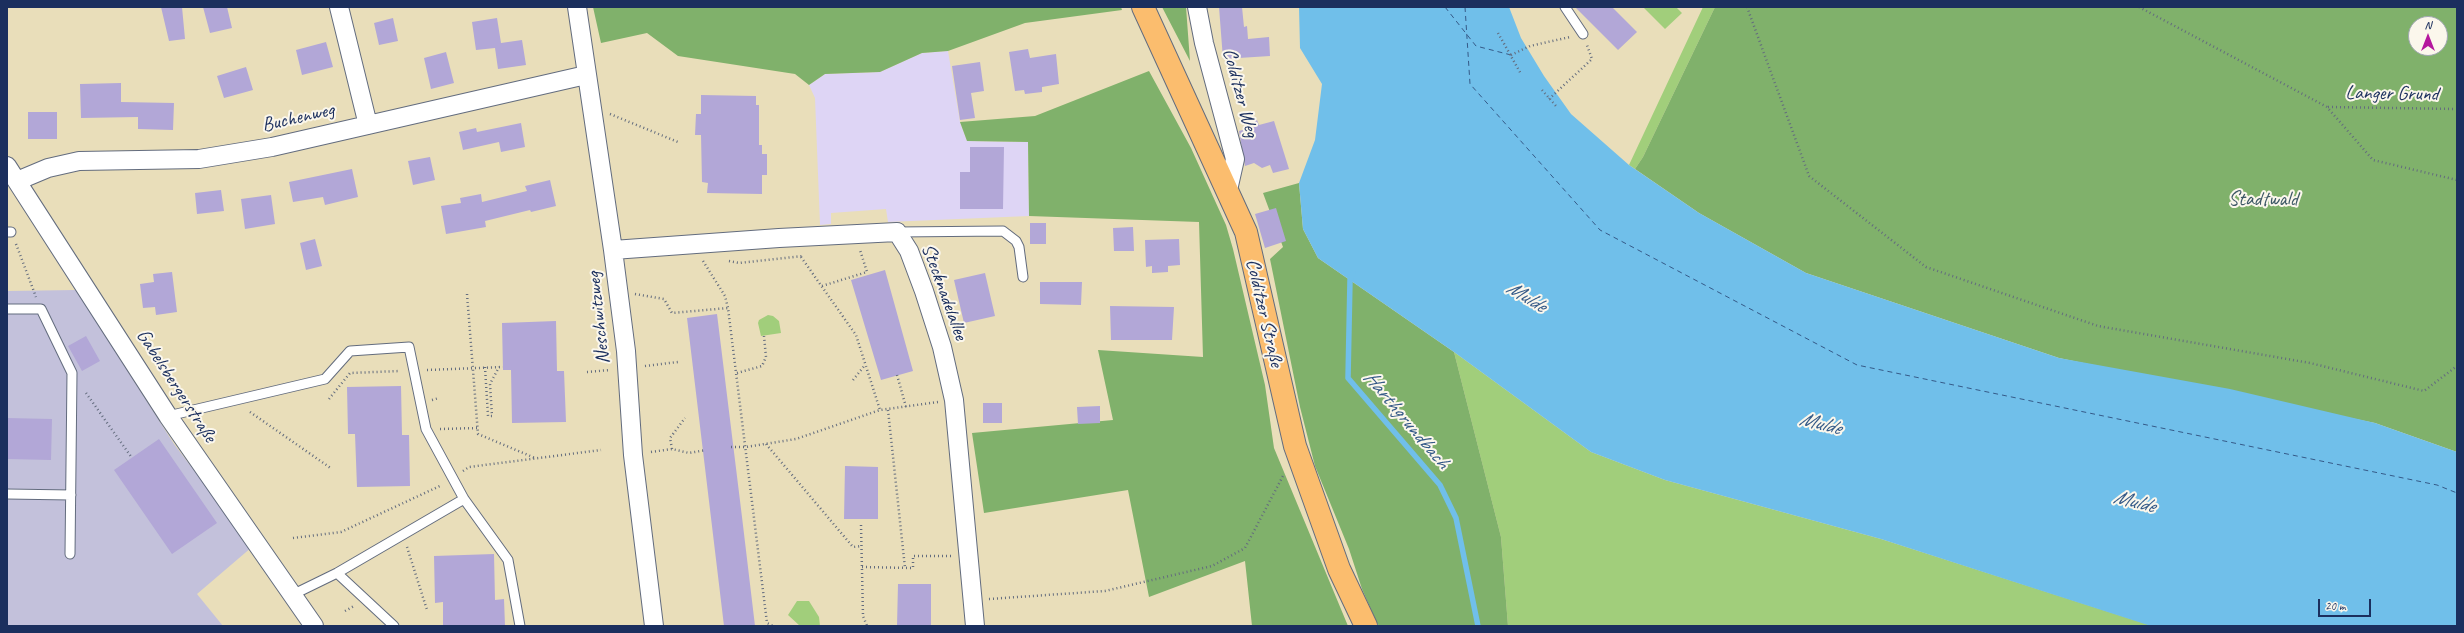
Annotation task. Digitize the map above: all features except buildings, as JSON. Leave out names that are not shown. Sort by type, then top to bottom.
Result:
[{"type":"main road","name":"Colditzer Straße","points":[[1143,7],[1246,232],[1295,446],[1339,569],[1366,626]]},
{"type":"street","points":[[339,7],[368,125]]},
{"type":"street","name":"Neschwitzweg","points":[[577,7],[586,75],[614,250],[626,351],[632,455],[654,626]]},
{"type":"street","name":"Colditzer Weg","points":[[1197,7],[1204,43],[1235,159],[1228,190]]},
{"type":"street","name":"Buchenweg","points":[[17,181],[48,168],[79,160],[200,159],[272,147],[586,75]]},
{"type":"street","name":"Gabelsbergerstraße","points":[[7,166],[168,416],[314,626]]},
{"type":"street","name":"Stecknadelallee","points":[[614,250],[779,238],[897,232],[909,251],[924,291],[942,347],[954,400],[975,626]]},
{"type":"lane","points":[[1566,7],[1584,34]]},
{"type":"lane","points":[[897,232],[1004,231],[1016,241],[1019,247],[1023,277]]},
{"type":"lane","points":[[7,309],[41,310],[72,372],[70,554]]},
{"type":"lane","points":[[168,416],[325,379],[350,351],[409,347],[426,429],[464,499],[508,560],[520,626]]},
{"type":"lane","points":[[7,494],[71,495]]},
{"type":"lane","points":[[292,595],[337,573],[464,499]]},
{"type":"lane","points":[[337,573],[394,626]]},
{"type":"path","points":[[1747,7],[1809,176],[1926,267],[2098,326],[2310,363],[2424,391],[2457,366]]},
{"type":"path","points":[[2139,7],[2327,107],[2373,160],[2457,180]]},
{"type":"path","points":[[1498,33],[1520,74]]},
{"type":"path","points":[[1511,55],[1530,46],[1584,34],[1592,59],[1550,99]]},
{"type":"path","points":[[1542,90],[1556,106]]},
{"type":"path","name":"Langer Grund","points":[[2327,107],[2457,109]]},
{"type":"path","points":[[607,119],[606,112],[678,142]]},
{"type":"path","points":[[9,232],[41,310]]},
{"type":"path","points":[[822,286],[867,272],[858,247]]},
{"type":"path","points":[[699,255],[725,296],[728,308],[767,623],[773,626]]},
{"type":"path","points":[[801,257],[856,335],[880,410]]},
{"type":"path","points":[[619,293],[649,295],[664,299],[672,313],[728,308]]},
{"type":"path","points":[[467,294],[478,434],[536,458]]},
{"type":"path","points":[[736,372],[762,366],[766,357],[764,336]]},
{"type":"path","points":[[853,380],[865,365]]},
{"type":"path","points":[[329,399],[350,373],[485,367],[501,367],[490,384],[492,416],[488,416],[485,367]]},
{"type":"path","points":[[72,372],[132,458]]},
{"type":"path","points":[[897,376],[906,407]]},
{"type":"path","points":[[731,447],[746,447],[796,439],[880,410],[954,400]]},
{"type":"path","points":[[888,409],[905,568]]},
{"type":"path","points":[[250,412],[332,468]]},
{"type":"path","points":[[672,449],[670,438],[685,418]]},
{"type":"path","points":[[426,429],[478,428]]},
{"type":"path","points":[[766,444],[853,547],[862,546]]},
{"type":"path","points":[[972,600],[1105,591],[1212,566],[1245,548],[1281,481],[1295,446]]},
{"type":"path","points":[[632,455],[672,449],[689,453],[706,450]]},
{"type":"path","points":[[861,525],[863,616],[867,626]]},
{"type":"path","points":[[403,535],[427,610]]},
{"type":"path","points":[[862,567],[913,568],[914,556],[953,556],[968,553]]},
{"type":"shaded area","points":[[948,51],[960,122],[967,141],[1028,142],[1029,216],[888,222],[886,209],[831,213],[831,224],[820,225],[815,98],[809,85],[825,74],[880,72],[922,53]]},
{"type":"shaded area","points":[[76,290],[174,444],[252,547],[197,594],[223,626],[7,626],[7,291]]},
{"type":"green space","points":[[593,7],[1121,7],[1122,10],[1025,23],[948,51],[922,53],[880,72],[825,74],[809,85],[795,74],[678,56],[647,33],[601,43]]},
{"type":"green space","points":[[1162,7],[1186,7],[1190,61]]},
{"type":"green space","points":[[1643,7],[1676,7],[1682,13],[1665,29]]},
{"type":"green space","points":[[1703,7],[1715,7],[1643,157],[1635,169],[1629,165]]},
{"type":"green space","name":"Stadtwald","points":[[1715,7],[2457,7],[2457,452],[2375,423],[2059,358],[1806,273],[1699,213],[1635,169],[1643,157]]},
{"type":"green space","points":[[1149,71],[1191,148],[1226,225],[1265,385],[1274,448],[1348,626],[1252,626],[1245,561],[1149,597],[1128,490],[984,513],[972,433],[1113,420],[1098,350],[1203,357],[1199,222],[1029,216],[1028,142],[967,141],[960,122],[1035,116]]},
{"type":"green space","points":[[1299,183],[1303,229],[1318,258],[1454,352],[1501,537],[1508,626],[1379,626],[1377,623],[1362,589],[1349,549],[1315,466],[1300,407],[1270,259],[1283,247],[1263,193]]},
{"type":"green space","points":[[768,315],[773,316],[779,321],[781,333],[761,336],[758,323],[759,320]]},
{"type":"green space","points":[[1454,352],[1591,452],[1665,480],[1881,539],[2153,626],[1508,626],[1501,537]]},
{"type":"green space","points":[[797,601],[809,601],[819,617],[820,626],[800,626],[788,615]]},
{"type":"water","name":"Mulde","points":[[1299,7],[1509,7],[1521,38],[1544,76],[1571,114],[1629,165],[1699,213],[1806,273],[2059,358],[2230,389],[2375,423],[2457,452],[2457,626],[2151,626],[1881,539],[1665,480],[1591,452],[1454,352],[1318,258],[1303,229],[1299,183],[1315,140],[1322,84],[1300,48]]},
{"type":"waterway","name":"Harthgrundbach","points":[[1353,273],[1350,280],[1348,378],[1440,485],[1456,518],[1478,626]]},
{"type":"ferry route","points":[[1445,7],[1476,46],[1511,55]]},
{"type":"ferry route","points":[[1465,7],[1470,84],[1600,230],[1857,365],[2437,485],[2457,493]]}]
